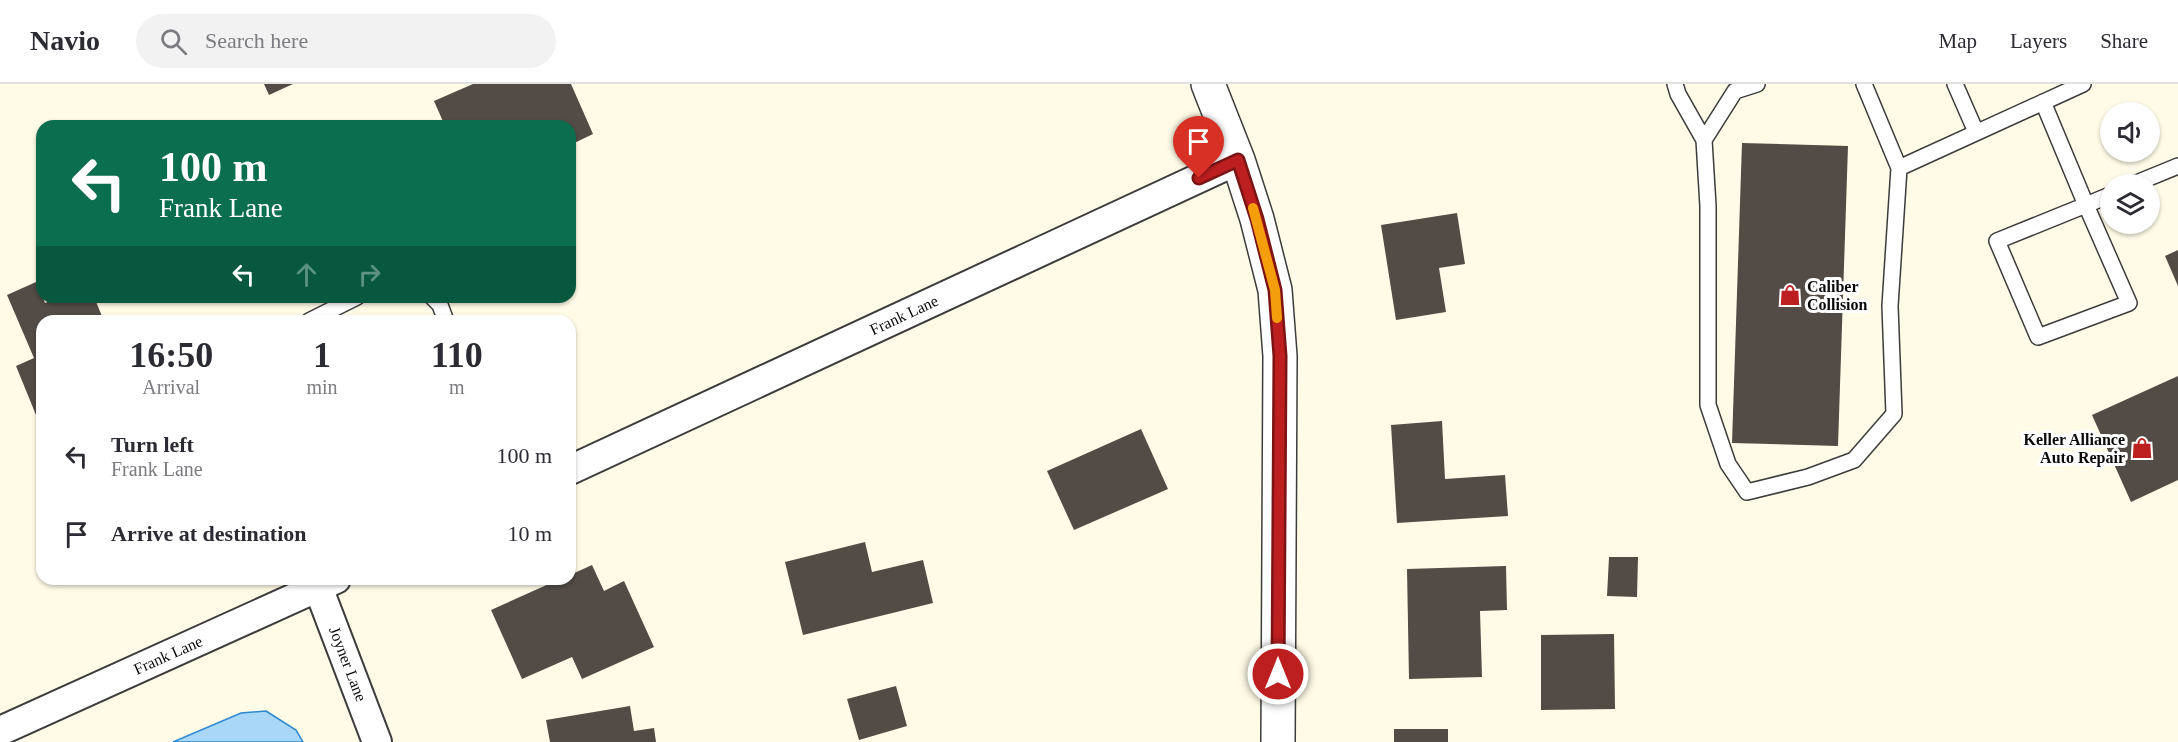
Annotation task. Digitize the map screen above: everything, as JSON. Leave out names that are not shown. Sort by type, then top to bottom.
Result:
[{"type":"street","points":[[1208,84],[1238,160],[1257,219],[1275,290],[1280,356],[1278,742]]},
{"type":"street","name":"Frank Lane","points":[[576,467],[1238,160]]},
{"type":"street","name":"Frank Lane","points":[[0,731],[323,585]]},
{"type":"street","name":"Joyner Lane","points":[[328,585],[377,742]]},
{"type":"lane","points":[[1675,84],[1678,94],[1704,140],[1708,206],[1708,405],[1728,464],[1747,492],[1808,477],[1854,460],[1894,414],[1890,306],[1899,168],[1864,84]]},
{"type":"lane","points":[[1704,140],[1735,92],[1757,84]]},
{"type":"lane","points":[[1955,84],[1976,132]]},
{"type":"lane","points":[[1899,168],[2083,84]]},
{"type":"lane","points":[[2043,102],[2086,205],[2129,303],[2038,338],[1997,241],[2086,205],[2100,199]]},
{"type":"lane","points":[[2158,174],[2178,166]]},
{"type":"lane","points":[[321,315],[345,303]]},
{"type":"water","points":[[266,711],[296,730],[303,742],[173,742],[241,713]]},
{"type":"building","points":[[264,84],[293,84],[269,95]]},
{"type":"building","points":[[473,84],[571,84],[593,134],[576,142],[576,120],[442,120],[434,101]]},
{"type":"building","name":"Caliber Collision","points":[[1742,143],[1848,146],[1838,446],[1732,443]]},
{"type":"building","points":[[1457,213],[1465,264],[1439,268],[1446,312],[1396,320],[1381,225]]},
{"type":"building","points":[[2178,250],[2178,286],[2165,256]]},
{"type":"building","points":[[36,282],[36,303],[96,303],[102,315],[36,315],[36,415],[16,366],[34,358],[7,295]]},
{"type":"building","name":"Keller Alliance Auto Repair","points":[[2178,376],[2178,480],[2131,502],[2092,415]]},
{"type":"building","points":[[1442,421],[1445,479],[1505,475],[1508,516],[1397,523],[1391,425]]},
{"type":"building","points":[[1141,429],[1168,489],[1074,530],[1047,471]]},
{"type":"building","points":[[865,542],[872,572],[923,560],[933,603],[803,635],[785,562]]},
{"type":"building","points":[[1609,557],[1638,557],[1637,597],[1607,596]]},
{"type":"building","points":[[592,565],[604,591],[624,581],[654,647],[582,679],[572,657],[522,679],[491,610],[547,585],[576,585],[576,572]]},
{"type":"building","points":[[1506,566],[1507,610],[1480,611],[1482,677],[1409,679],[1407,569]]},
{"type":"building","points":[[1614,634],[1615,709],[1541,710],[1541,635]]},
{"type":"building","points":[[896,686],[907,726],[859,740],[847,699]]},
{"type":"building","points":[[630,706],[634,731],[654,728],[656,742],[550,742],[546,720]]},
{"type":"building","points":[[1394,729],[1448,729],[1448,742],[1394,742]]},
{"type":"slow traffic","points":[[1253,208],[1275,290],[1277,318]]},
{"type":"place","name":"Caliber Collision","points":[[1790,295]]},
{"type":"place","name":"Keller Alliance Auto Repair","points":[[2142,448]]},
{"type":"route","points":[[1199,178],[1238,160],[1257,219],[1275,290],[1280,356],[1278,674]]}]
